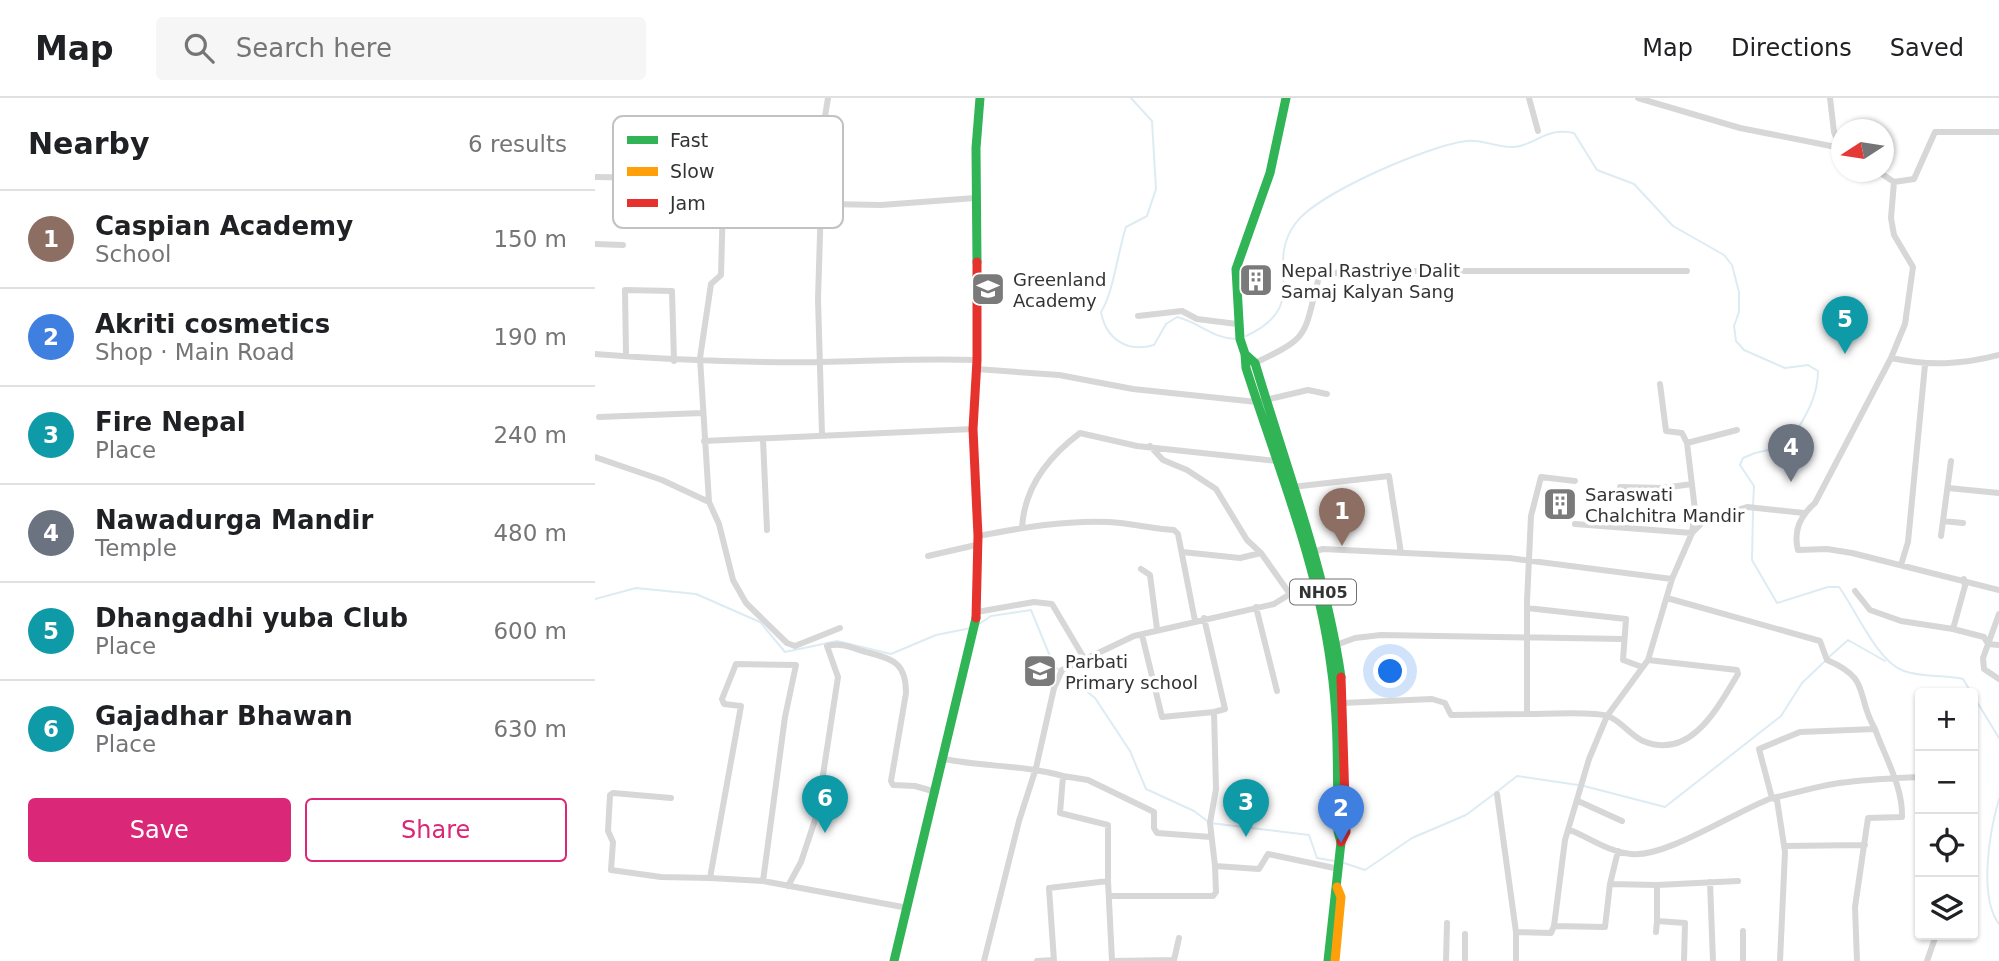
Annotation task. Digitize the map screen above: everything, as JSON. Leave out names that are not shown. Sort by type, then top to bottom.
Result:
[{"type":"main road","points":[[894,961],[909,908],[977,612],[973,429],[977,365],[975,198],[980,98]]},
{"type":"main road","name":"NH05","points":[[1286,98],[1271,173],[1249,224],[1236,269],[1237,324],[1245,354],[1244,361],[1292,487],[1336,645],[1340,704],[1338,831],[1341,846],[1328,961]]},
{"type":"main road","points":[[1245,354],[1255,363]]},
{"type":"main road","name":"NH05","points":[[1255,363],[1261,402],[1276,461],[1310,553],[1315,592],[1340,704]]},
{"type":"main road","name":"NH05","points":[[1335,961],[1341,897],[1337,887]]},
{"type":"street","points":[[825,116],[828,98]]},
{"type":"street","points":[[1529,98],[1538,131]]},
{"type":"street","points":[[1638,98],[1740,128],[1831,146]]},
{"type":"street","points":[[1830,98],[1832,119]]},
{"type":"street","points":[[1894,182],[1914,179],[1935,132],[1999,132]]},
{"type":"street","points":[[595,177],[613,177]]},
{"type":"street","points":[[1893,182],[1891,218],[1894,235],[1913,267],[1905,324],[1891,358],[1815,503],[1804,513],[1796,530],[1798,550],[1827,549],[1964,579],[1999,590]]},
{"type":"street","points":[[843,203],[881,205],[975,198]]},
{"type":"street","points":[[722,228],[721,275],[711,284],[701,358],[709,502],[719,524],[733,580],[745,603],[787,643],[795,646],[840,628]]},
{"type":"street","points":[[819,228],[818,299],[822,435]]},
{"type":"street","points":[[595,244],[623,245]]},
{"type":"street","points":[[1255,363],[1292,345],[1304,335],[1319,277],[1344,271],[1687,271]]},
{"type":"street","points":[[626,354],[625,290],[673,291],[674,361]]},
{"type":"street","points":[[1138,316],[1182,310],[1197,319],[1218,324],[1237,324]]},
{"type":"street","points":[[595,354],[626,354],[674,361],[701,358],[977,365],[1133,388],[1261,402],[1308,390],[1327,394]]},
{"type":"street","points":[[1891,358],[1925,365],[1972,362],[1999,355]]},
{"type":"street","points":[[1901,565],[1908,542],[1925,365]]},
{"type":"street","points":[[1516,932],[1551,933],[1559,873],[1589,759],[1607,716],[1647,660],[1672,579],[1692,533],[1695,510],[1687,443],[1682,433],[1666,431],[1660,384]]},
{"type":"street","points":[[599,417],[702,413]]},
{"type":"street","points":[[704,442],[973,429]]},
{"type":"street","points":[[1687,443],[1737,430]]},
{"type":"street","points":[[1022,528],[1023,510],[1032,485],[1063,446],[1080,433],[1150,446],[1276,461]]},
{"type":"street","points":[[763,439],[767,530]]},
{"type":"street","points":[[1150,446],[1163,460],[1187,470],[1216,489],[1247,541],[1261,553],[1290,594]]},
{"type":"street","points":[[595,457],[662,481],[709,502]]},
{"type":"street","points":[[1941,536],[1951,461]]},
{"type":"street","points":[[1292,487],[1314,482],[1389,476],[1401,553]]},
{"type":"street","points":[[1527,714],[1527,608],[1532,503],[1541,477],[1575,481]]},
{"type":"street","points":[[1620,488],[1663,488],[1692,484]]},
{"type":"street","points":[[1948,488],[1999,492]]},
{"type":"street","points":[[1575,524],[1692,533],[1705,520],[1747,507],[1804,513]]},
{"type":"street","points":[[1943,521],[1963,523]]},
{"type":"street","points":[[928,556],[1022,528],[1111,522],[1174,530],[1178,534],[1195,621]]},
{"type":"street","points":[[1310,553],[1323,550],[1509,558],[1529,563],[1672,579]]},
{"type":"street","points":[[1182,552],[1240,558],[1261,553]]},
{"type":"street","points":[[1141,569],[1150,575],[1157,629]]},
{"type":"street","points":[[1953,629],[1965,586],[1964,579]]},
{"type":"street","points":[[984,961],[1019,821],[1036,768],[1054,688],[1062,670],[1105,647],[1157,629],[1274,604],[1290,594],[1315,592]]},
{"type":"street","points":[[1854,592],[1870,610],[1901,621],[1984,637],[1988,643],[1999,645]]},
{"type":"street","points":[[1667,598],[1820,642],[1827,660],[1848,668],[1865,695],[1892,778],[1902,800],[1902,817],[1869,817],[1855,907],[1857,961]]},
{"type":"street","points":[[977,612],[1034,603],[1052,604],[1084,658]]},
{"type":"street","points":[[1256,607],[1277,691]]},
{"type":"street","points":[[1527,608],[1626,619],[1623,660],[1642,667]]},
{"type":"street","points":[[1999,614],[1988,643],[1983,669],[1999,679]]},
{"type":"street","points":[[1142,635],[1162,717],[1225,709],[1204,618]]},
{"type":"street","points":[[1336,645],[1355,638],[1381,635],[1623,639]]},
{"type":"street","points":[[789,886],[801,862],[817,814],[838,677],[827,646],[842,642],[884,655],[897,663],[906,678],[906,693],[891,781],[893,785],[915,786],[936,792]]},
{"type":"street","points":[[1340,704],[1432,699],[1444,703],[1451,715],[1607,716],[1642,740],[1663,746],[1688,739],[1705,724],[1738,674],[1737,670],[1647,660]]},
{"type":"street","points":[[710,878],[741,706],[724,704],[722,699],[730,672],[736,664],[796,665],[785,717],[763,881]]},
{"type":"street","points":[[1109,897],[1213,896],[1216,892],[1210,823],[1216,789],[1214,712]]},
{"type":"street","points":[[1780,961],[1784,846],[1777,800],[1772,798],[1760,755],[1761,746],[1800,732],[1875,729]]},
{"type":"street","points":[[944,760],[979,766],[1036,768],[1063,776],[1088,779],[1154,811],[1154,828],[1157,833],[1211,838]]},
{"type":"street","points":[[1063,776],[1060,813],[1108,825],[1112,961],[1174,960],[1179,938]]},
{"type":"street","points":[[1570,830],[1618,851],[1647,854],[1772,798],[1847,782],[1915,777]]},
{"type":"street","points":[[671,798],[613,793],[610,795],[611,870],[661,877],[763,881],[909,908]]},
{"type":"street","points":[[1497,794],[1516,932],[1516,961]]},
{"type":"street","points":[[1578,801],[1622,821]]},
{"type":"street","points":[[1784,846],[1865,845]]},
{"type":"street","points":[[1554,926],[1605,927],[1610,884],[1618,851]]},
{"type":"street","points":[[1215,866],[1259,869],[1268,854],[1339,868]]},
{"type":"street","points":[[1037,961],[1054,960],[1049,888],[1108,881]]},
{"type":"street","points":[[1610,884],[1657,885],[1738,881]]},
{"type":"street","points":[[1710,882],[1713,961]]},
{"type":"street","points":[[1656,932],[1657,885]]},
{"type":"street","points":[[1657,920],[1685,923],[1684,961]]},
{"type":"street","points":[[1446,961],[1447,923]]},
{"type":"street","points":[[1743,931],[1743,961]]},
{"type":"street","points":[[1465,934],[1465,961]]},
{"type":"street","points":[[1927,961],[1934,940]]},
{"type":"waterway","points":[[1131,98],[1152,121],[1156,189],[1147,216],[1126,227],[1112,284],[1101,312],[1104,321],[1119,342],[1135,347],[1154,345],[1166,324],[1177,317],[1220,336],[1237,339]]},
{"type":"waterway","points":[[1246,336],[1266,324],[1277,312],[1283,299],[1283,256],[1286,240],[1295,224],[1326,199],[1401,161],[1449,145],[1472,141],[1514,147],[1555,132],[1574,133],[1597,170],[1634,184],[1673,226],[1724,255],[1732,265],[1739,292],[1739,312],[1734,326],[1736,341],[1744,350],[1785,368],[1808,365],[1818,371],[1812,401],[1787,446],[1743,458],[1740,465],[1754,486],[1753,506]]},
{"type":"waterway","points":[[1753,511],[1752,560],[1777,603],[1828,587],[1839,587],[1885,658],[1894,666],[1911,673],[1963,679],[1999,738]]},
{"type":"waterway","points":[[595,599],[636,588],[696,594],[760,622],[785,652],[837,641],[891,654],[936,635],[971,628]]},
{"type":"waterway","points":[[979,624],[991,616],[1031,610],[1054,666],[1095,698],[1130,751],[1146,789],[1194,811],[1210,823],[1309,835],[1317,858],[1335,861]]},
{"type":"waterway","points":[[1829,657],[1848,640],[1885,661]]},
{"type":"waterway","points":[[1584,786],[1665,807],[1781,716],[1802,683],[1825,661]]},
{"type":"waterway","points":[[1498,791],[1517,776],[1578,785]]},
{"type":"waterway","points":[[1344,863],[1365,870],[1412,838],[1466,815],[1494,794]]},
{"type":"waterway","points":[[1999,799],[1992,828],[1987,880],[1993,912],[1999,924]]},
{"type":"traffic: fast","points":[[977,262],[976,148],[980,98]]},
{"type":"traffic: fast","points":[[1286,98],[1270,173],[1236,269],[1240,339],[1245,354],[1255,363],[1304,519],[1325,597],[1341,677]]},
{"type":"traffic: fast","points":[[1245,354],[1246,368],[1307,552],[1325,628],[1334,686],[1338,831],[1341,842],[1328,961]]},
{"type":"traffic: fast","points":[[894,961],[976,618]]},
{"type":"traffic: slow","points":[[1335,961],[1341,897],[1337,887]]},
{"type":"traffic: jam","points":[[976,618],[978,536],[973,429],[977,360],[977,262]]},
{"type":"traffic: jam","points":[[1341,677],[1346,832],[1341,842]]},
{"type":"place","name":"Nepal Rastriye Dalit Samaj Kalyan Sang","points":[[1256,280]]},
{"type":"place","name":"Greenland Academy","points":[[988,289]]},
{"type":"place","name":"Dhangadhi yuba Club","points":[[1845,354]]},
{"type":"place","name":"Nawadurga Mandir","points":[[1791,482]]},
{"type":"place","name":"Saraswati Chalchitra Mandir","points":[[1560,504]]},
{"type":"place","name":"Caspian Academy","points":[[1342,546]]},
{"type":"place","name":"Parbati Primary school","points":[[1040,671]]},
{"type":"place","name":"Gajadhar Bhawan","points":[[825,833]]},
{"type":"place","name":"Fire Nepal","points":[[1246,837]]},
{"type":"place","name":"Akriti cosmetics","points":[[1341,843]]}]
